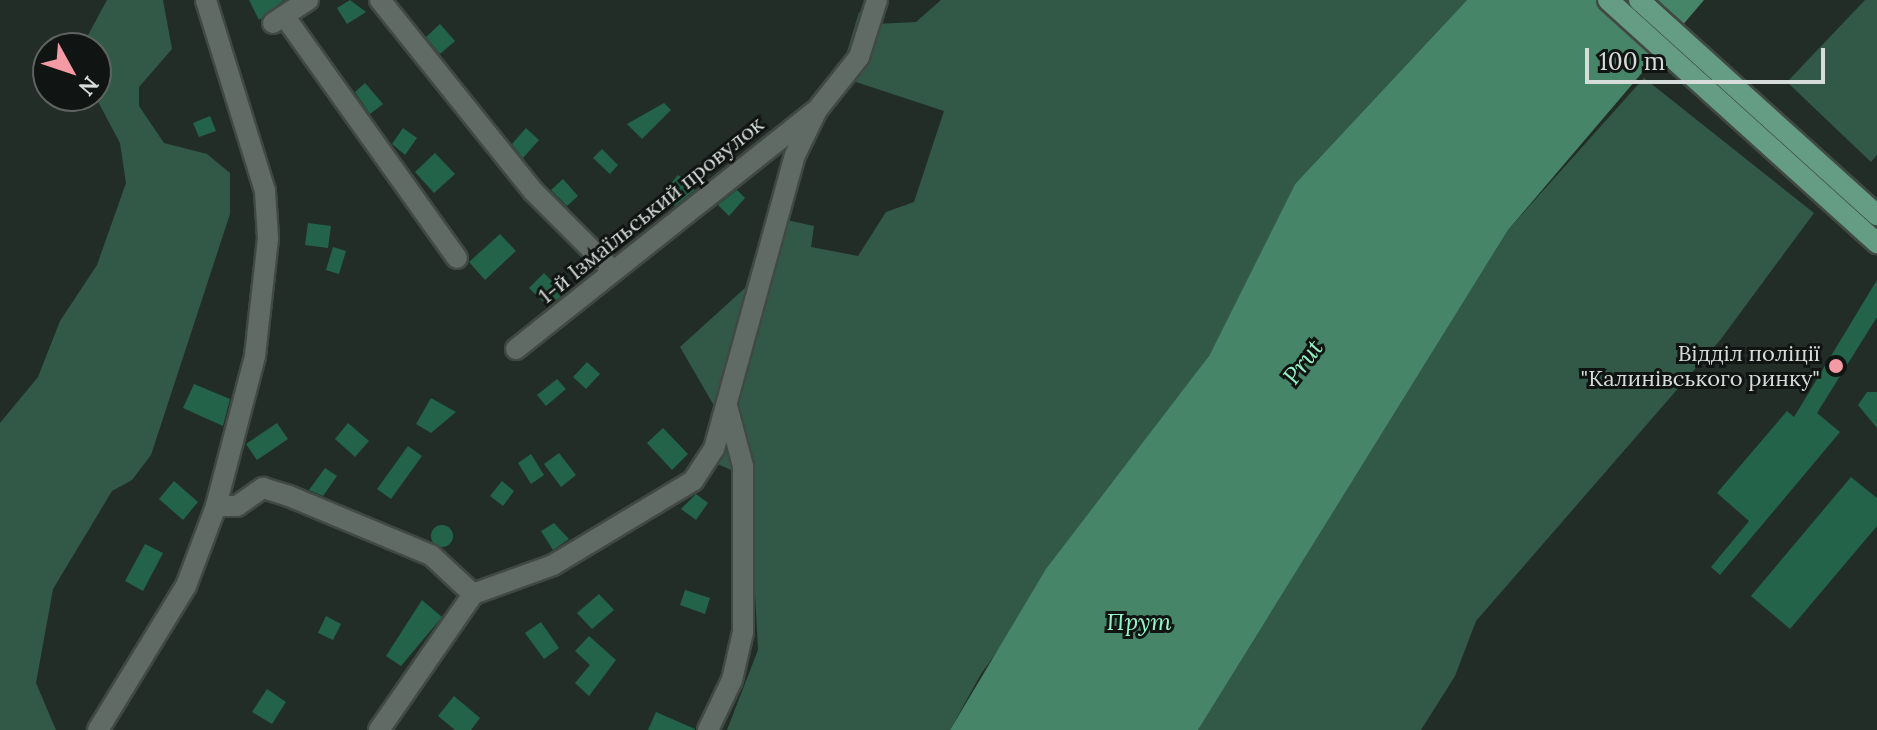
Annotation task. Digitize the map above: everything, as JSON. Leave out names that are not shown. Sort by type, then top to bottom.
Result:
[{"type":"main road","points":[[1608,0],[1877,243]]},
{"type":"main road","points":[[1639,0],[1877,215]]},
{"type":"street","points":[[98,730],[186,586],[216,506],[255,356],[268,238],[248,119],[206,0]]},
{"type":"street","points":[[308,0],[279,20],[457,258]]},
{"type":"street","points":[[380,0],[533,191],[611,269]]},
{"type":"street","points":[[379,730],[473,594],[553,565],[693,481],[714,449],[790,169],[817,110],[859,57],[877,0]]},
{"type":"street","name":"1-й Ізмаїльський провулок","points":[[516,349],[611,269],[817,110]]},
{"type":"street","points":[[708,730],[732,680],[743,632],[743,466],[726,402]]},
{"type":"street","points":[[216,506],[237,506],[263,488],[289,496],[431,555],[473,594]]},
{"type":"shaded area","points":[[107,0],[163,0],[172,49],[139,87],[139,106],[164,143],[207,154],[230,173],[230,214],[151,455],[132,480],[112,491],[53,589],[36,683],[56,730],[0,730],[0,423],[38,377],[60,321],[97,265],[126,183],[120,143],[104,112],[112,112],[112,32],[90,32]]},
{"type":"shaded area","points":[[941,0],[1467,0],[1295,184],[1209,356],[981,674],[950,730],[727,730],[758,650],[749,478],[702,457],[716,409],[680,347],[745,288],[795,121],[843,65],[859,12],[876,24],[916,22]],"holes":[[[850,80],[944,111],[914,202],[886,212],[858,256],[811,247],[814,226],[782,219],[803,146]]]},
{"type":"shaded area","points":[[1865,0],[1877,0],[1877,155],[1871,162],[1787,82]]},
{"type":"shaded area","points":[[1644,78],[1814,213],[1721,339],[1476,621],[1455,676],[1421,730],[1198,730],[1508,230]]},
{"type":"water","name":"Прут","points":[[1467,0],[1704,0],[1508,230],[1198,730],[950,730],[1046,569],[1209,356],[1295,184]]},
{"type":"building","points":[[249,0],[284,0],[259,20]]},
{"type":"building","points":[[350,0],[366,12],[347,24],[337,8]]},
{"type":"building","points":[[440,24],[455,41],[440,54],[426,37]]},
{"type":"building","points":[[365,83],[383,104],[370,114],[355,92]]},
{"type":"building","points":[[664,103],[671,110],[642,139],[627,124]]},
{"type":"building","points":[[210,116],[216,131],[199,137],[193,123]]},
{"type":"building","points":[[403,128],[417,138],[405,155],[392,144]]},
{"type":"building","points":[[526,128],[539,140],[523,158],[512,144]]},
{"type":"building","points":[[602,149],[618,165],[610,174],[593,158]]},
{"type":"building","points":[[435,153],[455,174],[434,193],[415,172]]},
{"type":"building","points":[[678,175],[695,190],[675,206],[662,194]]},
{"type":"building","points":[[563,179],[578,196],[567,206],[551,190]]},
{"type":"building","points":[[737,190],[745,198],[729,216],[718,205]]},
{"type":"building","points":[[308,223],[331,226],[328,248],[305,245]]},
{"type":"building","points":[[500,234],[516,251],[485,280],[469,262]]},
{"type":"building","points":[[333,247],[346,251],[339,274],[326,270]]},
{"type":"building","points":[[544,273],[564,294],[548,307],[529,288]]},
{"type":"building","points":[[1877,280],[1877,317],[1817,413],[1840,432],[1720,575],[1711,567],[1749,521],[1717,493],[1787,411],[1794,417]]},
{"type":"building","points":[[587,362],[600,374],[586,389],[573,377]]},
{"type":"building","points":[[557,379],[566,389],[546,406],[537,395]]},
{"type":"building","points":[[194,384],[230,399],[223,426],[183,408]]},
{"type":"building","points":[[1867,392],[1877,392],[1877,428],[1858,405]]},
{"type":"building","points":[[431,398],[456,412],[431,433],[416,424]]},
{"type":"building","points":[[277,423],[288,439],[257,460],[246,444]]},
{"type":"building","points":[[348,423],[369,441],[355,457],[335,439]]},
{"type":"building","points":[[663,428],[688,454],[672,470],[647,443]]},
{"type":"building","points":[[408,446],[422,456],[391,499],[377,489]]},
{"type":"building","points":[[559,453],[576,475],[561,487],[544,464]]},
{"type":"building","points":[[531,454],[544,475],[531,484],[518,463]]},
{"type":"building","points":[[325,468],[337,476],[323,496],[309,490]]},
{"type":"building","points":[[1851,477],[1877,498],[1877,526],[1790,629],[1751,596]]},
{"type":"building","points":[[174,481],[198,502],[183,520],[159,499]]},
{"type":"building","points":[[502,481],[514,491],[503,506],[490,496]]},
{"type":"building","points":[[696,494],[708,503],[696,520],[681,509]]},
{"type":"building","points":[[554,523],[569,539],[553,550],[541,531]]},
{"type":"building","points":[[438,525],[446,525],[453,536],[446,547],[438,547],[431,540],[431,532]]},
{"type":"building","points":[[145,544],[163,553],[143,591],[125,581]]},
{"type":"building","points":[[685,590],[710,598],[705,614],[680,605]]},
{"type":"building","points":[[599,594],[614,610],[592,629],[577,613]]},
{"type":"building","points":[[422,600],[442,617],[401,666],[386,656]]},
{"type":"building","points":[[326,616],[341,624],[333,640],[318,633]]},
{"type":"building","points":[[541,622],[559,648],[544,659],[525,633]]},
{"type":"building","points":[[589,636],[616,660],[589,696],[575,683],[590,665],[575,651]]},
{"type":"building","points":[[267,689],[286,702],[272,724],[252,712]]},
{"type":"building","points":[[454,696],[480,718],[471,730],[455,730],[438,716]]},
{"type":"building","points":[[656,712],[695,729],[695,730],[648,730]]},
{"type":"place","name":"Відділ поліції \"Калинівського ринку\"","points":[[1836,366]]},
{"type":"water label","name":"Prut","points":[[1303,362]]}]
